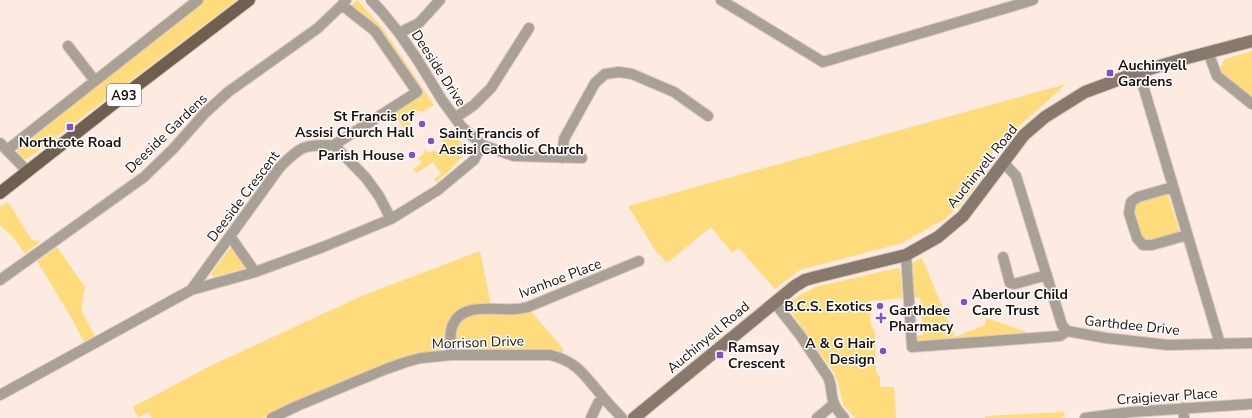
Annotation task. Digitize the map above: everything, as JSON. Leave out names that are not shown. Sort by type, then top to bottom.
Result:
[{"type":"main road","name":"A93","points":[[0,193],[249,0]]},
{"type":"street","points":[[27,171],[3,147],[95,81],[198,0]]},
{"type":"street","name":"Deeside Drive","points":[[371,0],[399,33],[454,118],[482,145],[514,156],[582,158]]},
{"type":"street","points":[[399,33],[419,23],[440,0]]},
{"type":"street","points":[[721,0],[823,62],[1033,0]]},
{"type":"street","points":[[344,3],[375,31],[417,92],[334,145],[366,178],[379,196],[390,219]]},
{"type":"street","name":"Deeside Gardens","points":[[0,280],[144,176],[173,149],[205,113],[228,92],[318,28],[344,3]]},
{"type":"street","points":[[454,118],[474,105],[491,88],[529,28]]},
{"type":"street","name":"Auchinyell Road","points":[[634,418],[774,302],[805,280],[906,255],[938,237],[963,216],[1024,135],[1045,117],[1085,92],[1139,72],[1252,41]]},
{"type":"street","points":[[67,46],[95,81]]},
{"type":"street","points":[[1208,52],[1218,76],[1252,104]]},
{"type":"street","points":[[562,158],[564,139],[595,83],[605,74],[619,72],[632,74],[674,92],[708,116]]},
{"type":"street","points":[[1139,72],[1186,235],[1220,344]]},
{"type":"street","name":"Deeside Crescent","points":[[191,290],[280,167],[297,151],[312,145],[334,145]]},
{"type":"street","points":[[0,395],[191,290],[255,272],[323,247],[390,219],[438,190],[474,160],[482,145]]},
{"type":"street","points":[[1003,162],[1016,176],[1062,325],[1067,331]]},
{"type":"street","points":[[1173,187],[1138,197],[1131,202],[1129,212],[1137,238],[1143,245],[1152,245],[1186,235]]},
{"type":"street","points":[[230,236],[255,272]]},
{"type":"street","name":"Garthdee Drive","points":[[906,255],[912,347],[1056,337],[1067,331],[1106,338],[1168,345],[1252,343]]},
{"type":"street","points":[[1003,257],[1010,283],[1014,284],[1047,275]]},
{"type":"street","name":"Ivanhoe Place","points":[[451,355],[450,337],[452,326],[458,317],[468,311],[477,309],[517,309],[528,307],[639,261]]},
{"type":"street","points":[[774,302],[800,336],[828,377],[831,383],[834,404],[844,418]]},
{"type":"street","name":"Morrison Drive","points":[[272,418],[297,406],[406,362],[420,358],[451,355],[550,354],[560,357],[581,370],[603,398],[622,418]]},
{"type":"street","points":[[591,418],[598,403],[603,398]]},
{"type":"street","points":[[817,418],[834,404]]},
{"type":"street","name":"Craigievar Place","points":[[1085,418],[1131,412],[1184,413],[1252,404]]},
{"type":"shaded area","points":[[203,0],[237,0],[27,159],[23,159],[18,155],[18,148]]},
{"type":"shaded area","points":[[357,0],[381,26],[434,105],[421,113],[419,111],[412,111],[406,115],[412,127],[405,131],[394,113],[422,95],[389,45],[350,6]]},
{"type":"shaded area","points":[[1252,51],[1252,99],[1221,76],[1219,69],[1225,59]]},
{"type":"shaded area","points":[[1066,84],[995,148],[974,188],[961,204],[945,219],[902,243],[800,270],[775,289],[739,248],[732,253],[711,227],[667,263],[655,250],[628,206]]},
{"type":"shaded area","points":[[442,133],[456,136],[463,146],[462,157],[436,182],[434,179],[441,174],[433,162],[416,173],[413,169],[422,163],[418,158],[424,154],[425,148],[428,153],[432,151],[439,152],[440,146],[444,143],[441,139]]},
{"type":"shaded area","points":[[1167,191],[1180,233],[1147,241],[1138,231],[1133,207],[1136,202]]},
{"type":"shaded area","points":[[8,202],[32,240],[41,241],[25,254],[13,237],[0,225],[0,207]]},
{"type":"shaded area","points":[[57,247],[85,287],[81,310],[95,336],[84,342],[37,261]]},
{"type":"shaded area","points":[[231,247],[234,248],[245,264],[245,268],[214,277],[211,274]]},
{"type":"shaded area","points":[[480,251],[491,305],[462,310],[446,343],[438,352],[295,402],[263,418],[152,418],[148,412],[138,418],[133,407],[212,365],[364,295]]},
{"type":"shaded area","points":[[922,258],[955,337],[985,325],[986,318],[1027,332],[1022,336],[924,344],[918,342],[915,336],[923,335],[920,298],[915,298],[912,294],[910,264]]},
{"type":"shaded area","points":[[897,268],[900,269],[903,298],[869,301],[871,326],[875,331],[876,372],[880,377],[880,387],[894,387],[896,418],[855,418],[843,405],[839,386],[834,373],[792,313],[792,300],[815,287]]},
{"type":"shaded area","points":[[530,310],[564,350],[560,353],[466,351],[454,340],[455,330],[460,321],[469,315],[485,312]]},
{"type":"shaded area","points":[[1064,412],[1065,417],[1059,418],[985,418],[985,416]]},
{"type":"place","name":"Auchinyell Gardens","points":[[1110,73]]},
{"type":"place","name":"St Francis of Assisi Church Hall","points":[[422,124]]},
{"type":"place","name":"Northcote Road","points":[[70,127]]},
{"type":"place","name":"Saint Francis of Assisi Catholic Church","points":[[431,141]]},
{"type":"place","name":"Parish House","points":[[412,155]]},
{"type":"place","name":"Aberlour Child Care Trust","points":[[964,302]]},
{"type":"place","name":"B.C.S. Exotics","points":[[880,306]]},
{"type":"place","name":"Garthdee Pharmacy","points":[[881,318]]},
{"type":"place","name":"A & G Hair Design","points":[[883,351]]},
{"type":"place","name":"Ramsay Crescent","points":[[720,355]]}]
